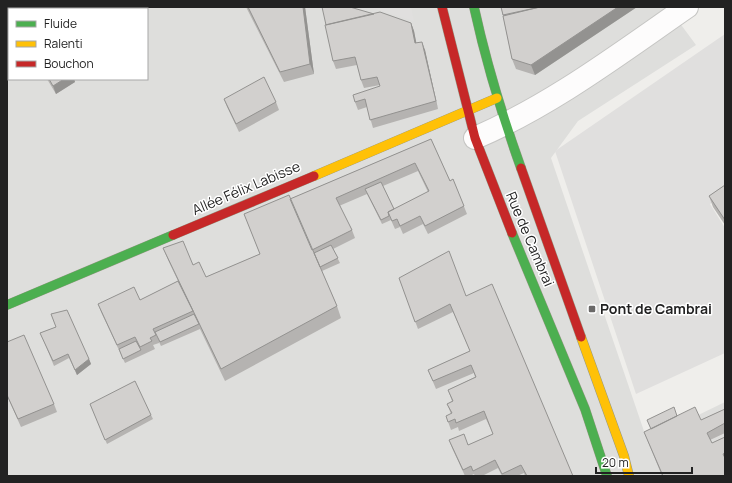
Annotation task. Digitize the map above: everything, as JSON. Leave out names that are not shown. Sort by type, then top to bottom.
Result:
[{"type":"main road","name":"Rue de Cambrai","points":[[442,7],[475,138],[501,206],[585,409],[607,476]]},
{"type":"main road","name":"Rue de Cambrai","points":[[474,7],[505,125],[624,456],[629,476]]},
{"type":"main road","name":"Allée Félix Labisse","points":[[7,305],[497,98]]},
{"type":"street","points":[[475,138],[505,125],[548,100],[687,7]]},
{"type":"shaded area","points":[[7,7],[668,7],[696,45],[578,121],[551,158],[647,440],[725,402],[725,476],[7,476]]},
{"type":"shaded area","points":[[369,7],[411,7],[414,21]]},
{"type":"shaded area","points":[[725,34],[725,194],[710,204],[725,228],[725,353],[636,394],[555,151]]},
{"type":"building","points":[[248,7],[303,7],[310,64],[280,72]]},
{"type":"building","points":[[322,7],[350,7],[374,14],[326,25]]},
{"type":"building","points":[[501,7],[540,7],[503,15]]},
{"type":"building","points":[[540,7],[618,7],[531,65],[512,59],[503,16]]},
{"type":"building","points":[[380,12],[411,23],[415,43],[422,42],[436,101],[370,120],[365,99],[355,102],[353,95],[380,86],[377,77],[361,80],[355,57],[333,61],[325,25]]},
{"type":"building","points":[[264,77],[276,102],[236,124],[224,99]]},
{"type":"building","points":[[50,80],[62,80],[53,86]]},
{"type":"building","points":[[431,139],[450,181],[453,179],[464,206],[425,226],[420,216],[400,226],[397,219],[392,221],[388,212],[429,191],[415,163],[336,198],[352,230],[312,250],[290,199]]},
{"type":"building","points":[[381,182],[394,209],[388,212],[389,216],[381,220],[365,189]]},
{"type":"building","points":[[725,185],[725,220],[709,196]]},
{"type":"building","points":[[289,195],[337,306],[221,369],[163,248],[183,241],[193,265],[199,262],[206,277],[260,254],[244,214]]},
{"type":"building","points":[[331,245],[338,258],[320,267],[314,253]]},
{"type":"building","points":[[449,251],[466,296],[492,284],[573,476],[527,476],[521,465],[502,474],[495,460],[473,471],[471,466],[463,470],[449,440],[464,434],[468,445],[493,434],[484,411],[456,423],[455,419],[448,422],[446,416],[452,413],[447,404],[453,401],[448,390],[476,377],[471,365],[433,381],[428,370],[470,351],[450,304],[415,322],[399,278]]},
{"type":"building","points":[[178,281],[193,311],[153,329],[156,335],[150,338],[152,341],[140,347],[135,337],[117,345],[98,304],[134,287],[140,300]]},
{"type":"building","points":[[67,310],[89,359],[75,370],[68,354],[53,361],[40,333],[56,327],[51,314]]},
{"type":"building","points":[[194,314],[199,324],[160,342],[155,332]]},
{"type":"building","points":[[24,335],[54,404],[18,419],[7,395],[7,342]]},
{"type":"building","points":[[136,341],[141,350],[123,359],[119,349]]},
{"type":"building","points":[[135,381],[151,415],[105,440],[90,404]]},
{"type":"building","points":[[674,407],[677,416],[651,429],[647,420]]},
{"type":"building","points":[[695,407],[701,420],[725,409],[725,423],[707,433],[712,443],[725,437],[725,453],[723,454],[725,458],[725,476],[663,476],[644,432]]},
{"type":"traffic: fast","points":[[474,7],[495,88],[521,168]]},
{"type":"traffic: fast","points":[[512,233],[585,409],[607,476]]},
{"type":"traffic: fast","points":[[7,305],[173,235]]},
{"type":"traffic: slow","points":[[314,176],[497,98]]},
{"type":"traffic: slow","points":[[581,337],[624,456],[629,476]]},
{"type":"traffic: jam","points":[[442,7],[475,138],[512,233]]},
{"type":"traffic: jam","points":[[521,168],[581,337]]},
{"type":"traffic: jam","points":[[173,235],[314,176]]},
{"type":"place","name":"Pont de Cambrai","points":[[592,309]]}]
